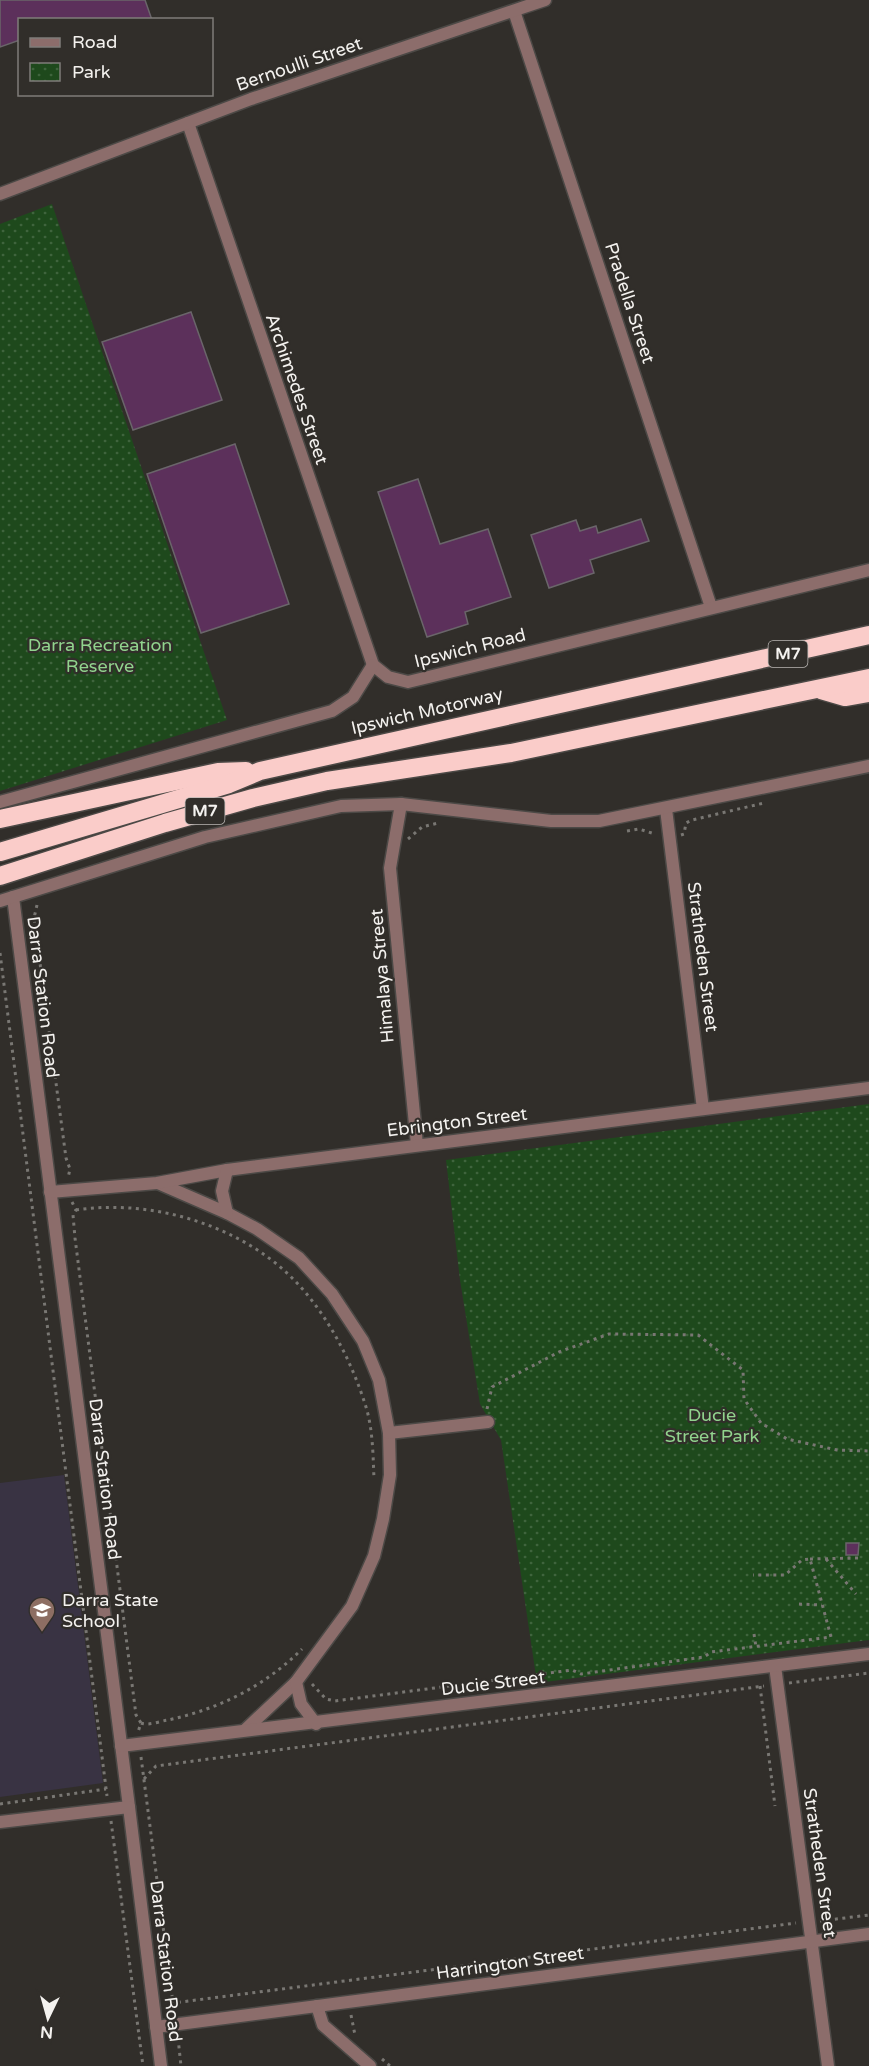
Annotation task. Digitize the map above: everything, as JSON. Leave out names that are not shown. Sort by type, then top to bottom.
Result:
[{"type":"highway","name":"Ipswich Motorway","points":[[0,852],[229,784],[260,771],[869,635]]},
{"type":"highway","name":"M7","points":[[0,876],[165,823],[327,781],[512,753],[869,678]]},
{"type":"highway","points":[[820,689],[845,697],[869,693]]},
{"type":"highway","points":[[0,819],[218,772],[260,771]]},
{"type":"street","name":"Bernoulli Street","points":[[0,194],[251,99],[545,0]]},
{"type":"street","name":"Pradella Street","points":[[513,11],[711,607]]},
{"type":"street","name":"Archimedes Street","points":[[188,123],[373,665]]},
{"type":"street","name":"Ipswich Road","points":[[373,665],[388,677],[408,682],[869,570]]},
{"type":"street","points":[[0,802],[332,711],[353,697],[373,665]]},
{"type":"street","points":[[0,902],[205,837],[341,806],[401,804],[551,821],[599,821],[869,766]]},
{"type":"street","name":"Himalaya Street","points":[[401,804],[390,868],[417,1146]]},
{"type":"street","name":"Stratheden Street","points":[[666,809],[703,1109]]},
{"type":"street","name":"Darra Station Road","points":[[13,897],[161,2066]]},
{"type":"street","name":"Ebrington Street","points":[[50,1192],[157,1183],[227,1170],[869,1088]]},
{"type":"street","points":[[227,1170],[222,1191],[227,1213]]},
{"type":"street","points":[[157,1183],[227,1213],[257,1229],[299,1258],[332,1294],[363,1341],[378,1380],[389,1433],[390,1475],[374,1556],[352,1606],[298,1679],[246,1729]]},
{"type":"street","points":[[389,1433],[488,1422]]},
{"type":"street","name":"Ducie Street","points":[[121,1746],[246,1729],[316,1724],[869,1654]]},
{"type":"street","name":"Stratheden Street","points":[[775,1666],[828,2066]]},
{"type":"street","points":[[298,1679],[301,1704],[316,1724]]},
{"type":"street","points":[[0,1822],[129,1807]]},
{"type":"street","name":"Harrington Street","points":[[156,2026],[869,1934]]},
{"type":"street","points":[[317,2006],[323,2025],[370,2066]]},
{"type":"path","points":[[39,902],[34,908],[34,918],[66,1158],[70,1169],[67,1175],[72,1206],[76,1210],[144,1209],[188,1218],[223,1231],[254,1249],[289,1274],[331,1329],[350,1365],[369,1424],[374,1489]]},
{"type":"path","points":[[0,953],[143,2066]]},
{"type":"path","points":[[76,1210],[73,1215],[75,1238],[136,1715],[141,1723]]},
{"type":"path","points":[[488,1422],[487,1402],[492,1388],[558,1352],[609,1334],[698,1335],[743,1370],[744,1400],[761,1424],[787,1439],[837,1450],[869,1450]]},
{"type":"path","points":[[753,1575],[785,1575],[802,1560],[858,1558]]},
{"type":"path","points":[[282,1666],[326,1699],[335,1701],[572,1670],[581,1674],[704,1657],[711,1652],[831,1637],[810,1559]]},
{"type":"path","points":[[826,1559],[856,1594]]},
{"type":"path","points":[[800,1604],[822,1605]]},
{"type":"path","points":[[754,1634],[756,1647]]},
{"type":"path","points":[[141,1723],[163,1721],[212,1708],[262,1682],[303,1647]]},
{"type":"path","points":[[144,1779],[156,1766],[869,1673]]},
{"type":"path","points":[[760,1686],[775,1806]]},
{"type":"path","points":[[141,1723],[138,1729],[181,2066]]},
{"type":"path","points":[[0,1804],[106,1789]]},
{"type":"path","points":[[173,2003],[869,1914]]},
{"type":"path","points":[[350,2002],[354,2034],[363,2042]]},
{"type":"path","points":[[380,2057],[390,2066]]},
{"type":"shaded area","name":"Darra State School","points":[[64,1475],[103,1783],[0,1797],[0,1483]]},
{"type":"green space","name":"Darra Recreation Reserve","points":[[52,204],[227,720],[0,791],[0,224]]},
{"type":"green space","name":"Ducie Street Park","points":[[869,1104],[869,1640],[537,1683],[501,1440],[480,1404],[460,1280],[446,1160]]},
{"type":"building","points":[[0,0],[145,0],[151,18],[18,18],[18,41],[0,47]]},
{"type":"building","points":[[191,312],[222,400],[133,430],[102,342]]},
{"type":"building","points":[[235,444],[289,604],[201,633],[147,474]]},
{"type":"building","points":[[418,479],[440,544],[488,529],[511,597],[465,612],[468,624],[427,637],[378,492]]},
{"type":"building","points":[[641,519],[649,541],[590,560],[594,573],[549,588],[531,535],[576,520],[580,531],[596,526],[598,533]]},
{"type":"building","points":[[846,1543],[859,1543],[858,1555],[846,1555]]},
{"type":"place","name":"Darra State School","points":[[42,1633]]}]
